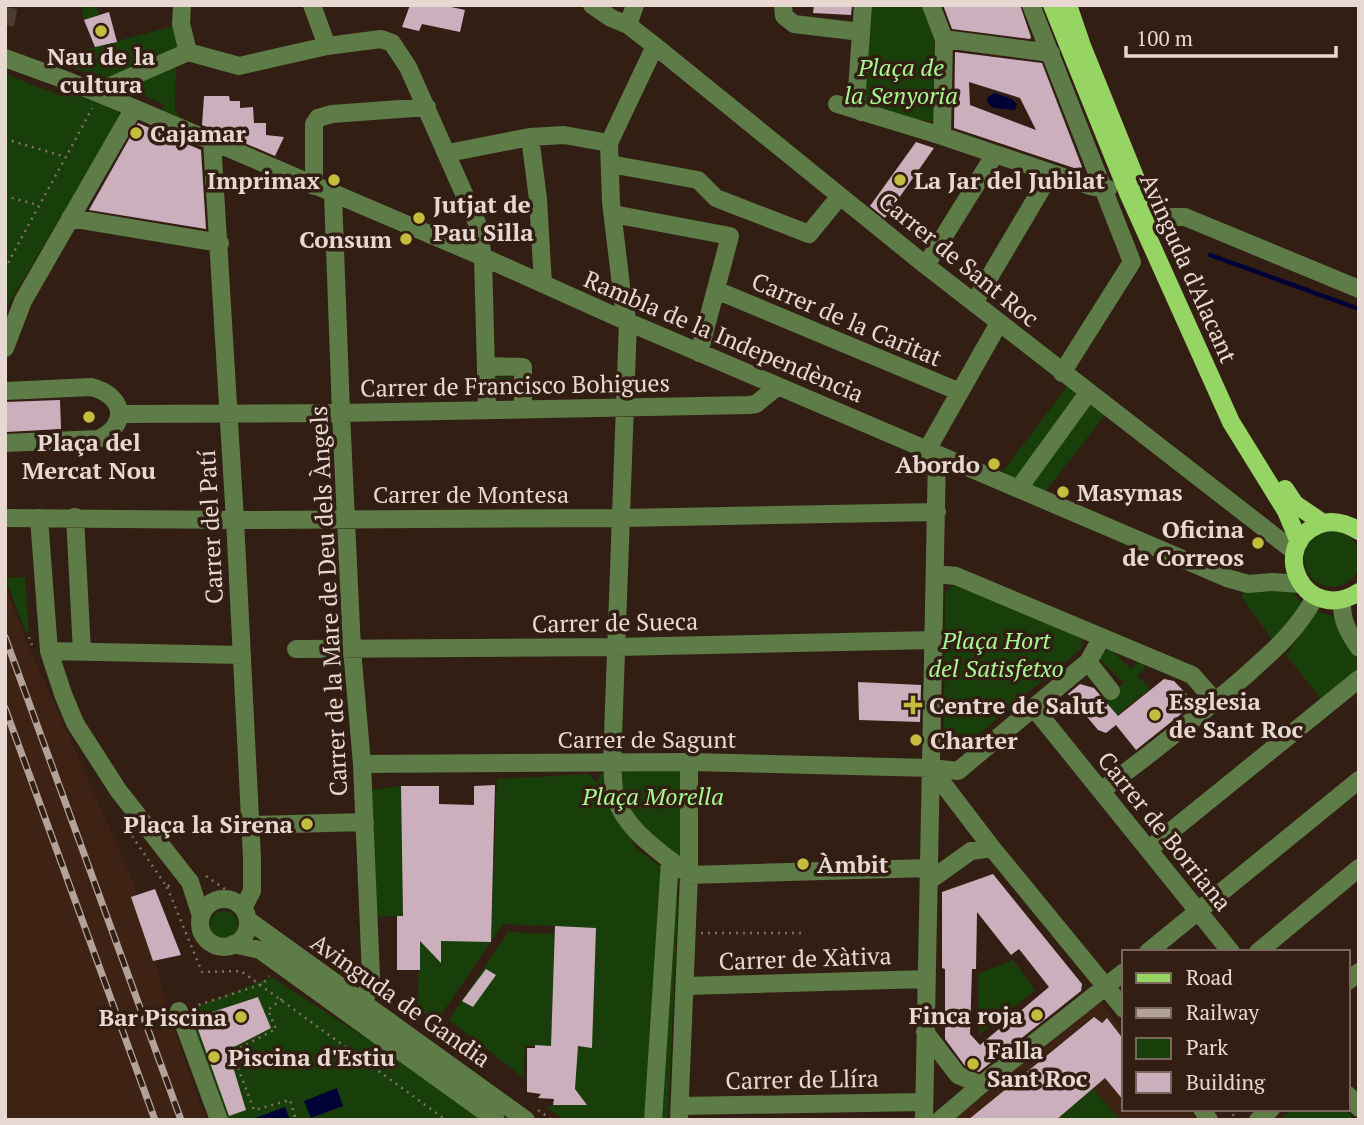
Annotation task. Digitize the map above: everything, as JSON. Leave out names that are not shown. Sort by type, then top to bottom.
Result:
[{"type":"main road","name":"Avinguda d'Alacant","points":[[1052,5],[1128,193],[1231,422],[1286,510],[1297,547],[1296,574],[1301,584]]},
{"type":"main road","name":"Avinguda d'Alacant","points":[[1068,5],[1153,222],[1230,395],[1253,438],[1295,504],[1323,523]]},
{"type":"main road","points":[[1297,547],[1305,534],[1323,523],[1348,524],[1359,531]]},
{"type":"main road","points":[[1301,584],[1315,597],[1324,600],[1352,599]]},
{"type":"street","points":[[182,5],[181,24],[188,52]]},
{"type":"street","points":[[312,5],[327,46]]},
{"type":"street","name":"Carrer de Sant Roc","points":[[592,5],[611,18],[628,25],[1062,373],[1297,547]]},
{"type":"street","points":[[628,25],[635,5]]},
{"type":"street","points":[[783,5],[784,16],[794,24],[861,32]]},
{"type":"street","points":[[861,112],[856,104],[863,5]]},
{"type":"street","points":[[931,5],[944,39],[942,136]]},
{"type":"street","name":"Avinguda d'Alacant","points":[[1031,5],[1132,262],[1062,373]]},
{"type":"street","points":[[98,96],[188,52],[239,66],[327,46],[381,39],[392,43],[408,67],[427,107],[477,223],[483,257],[487,409]]},
{"type":"street","points":[[944,39],[1051,53]]},
{"type":"street","points":[[655,46],[609,143],[613,214],[628,322],[612,763],[615,795],[623,813],[639,834],[689,875],[929,874],[971,851],[992,848]]},
{"type":"street","name":"Rambla de la Independència","points":[[5,58],[212,141],[1227,578],[1248,584],[1301,584]]},
{"type":"street","points":[[837,104],[1051,173],[1128,193]]},
{"type":"street","points":[[314,186],[314,124],[318,118],[332,114],[427,107]]},
{"type":"street","points":[[5,348],[23,301],[134,108]]},
{"type":"street","points":[[448,153],[530,137],[564,135],[609,143]]},
{"type":"street","points":[[530,137],[538,199],[543,284]]},
{"type":"street","name":"Carrer del Patí","points":[[212,141],[220,243],[250,825],[252,891],[246,914]]},
{"type":"street","points":[[926,265],[995,154]]},
{"type":"street","points":[[610,164],[698,180],[716,198],[809,234],[840,196]]},
{"type":"street","points":[[974,303],[1051,173]]},
{"type":"street","name":"Carrer de la Mare de Deu dels Àngels","points":[[333,194],[352,649],[362,764],[371,976],[364,1004]]},
{"type":"street","name":"Carrer de la Caritat","points":[[613,214],[730,236],[699,352]]},
{"type":"street","points":[[1153,222],[1165,217],[1185,218],[1359,289]]},
{"type":"street","points":[[70,218],[220,243]]},
{"type":"street","name":"Carrer de la Caritat","points":[[716,290],[960,392]]},
{"type":"street","points":[[924,1111],[937,512],[932,452],[960,392],[999,323]]},
{"type":"street","points":[[486,366],[523,367],[523,409]]},
{"type":"street","name":"Carrer de Francisco Bohigues","points":[[120,414],[341,413],[757,404],[778,386]]},
{"type":"street","points":[[5,391],[92,387],[111,396],[117,403],[120,414],[111,434],[98,439],[5,443]]},
{"type":"street","points":[[1019,488],[1088,393]]},
{"type":"street","name":"Carrer de Montesa","points":[[5,518],[347,520],[937,512]]},
{"type":"street","points":[[75,517],[82,652]]},
{"type":"street","points":[[39,518],[49,651],[75,723],[125,801],[190,882],[201,916],[203,933],[209,941],[219,946],[233,944],[244,936],[246,914],[230,900],[222,899],[190,882]]},
{"type":"street","points":[[936,574],[956,576],[1192,675],[1216,702]]},
{"type":"street","points":[[1101,791],[1216,702],[1285,639],[1303,619],[1315,597]]},
{"type":"street","points":[[1352,599],[1342,612],[1346,629],[1359,648]]},
{"type":"street","points":[[1101,639],[1088,662],[1111,691]]},
{"type":"street","name":"Carrer de Sueca","points":[[296,649],[617,647],[934,640]]},
{"type":"street","points":[[49,651],[242,655]]},
{"type":"street","name":"Carrer de Sagunt","points":[[362,764],[688,762],[932,768],[958,771],[1088,662]]},
{"type":"street","points":[[1149,849],[1359,679]]},
{"type":"street","name":"Carrer de Borriana","points":[[1034,708],[1229,950]]},
{"type":"street","points":[[680,1113],[689,875],[688,762]]},
{"type":"street","points":[[932,768],[992,848],[1122,1006]]},
{"type":"street","points":[[1151,950],[1359,780]]},
{"type":"street","points":[[250,825],[365,822]]},
{"type":"street","points":[[653,1120],[670,860]]},
{"type":"street","points":[[1260,950],[1359,868]]},
{"type":"street","points":[[201,916],[209,904],[222,899]]},
{"type":"street","name":"Avinguda de Gandia","points":[[246,914],[364,1004],[526,1120]]},
{"type":"street","name":"Avinguda de Gandia","points":[[233,944],[260,950],[496,1120]]},
{"type":"street","points":[[940,1120],[1122,974]]},
{"type":"street","name":"Carrer de Xàtiva","points":[[685,986],[927,979]]},
{"type":"street","points":[[179,1011],[219,1120]]},
{"type":"street","points":[[925,1032],[958,1075],[981,1085]]},
{"type":"street","name":"Carrer de Llíra","points":[[680,1113],[924,1111]]},
{"type":"path","points":[[5,269],[98,96]]},
{"type":"path","points":[[5,139],[67,157]]},
{"type":"path","points":[[5,196],[38,205]]},
{"type":"path","points":[[167,887],[202,972],[242,971],[446,1120]]},
{"type":"path","points":[[687,933],[804,933]]},
{"type":"path","points":[[179,1011],[263,984]]},
{"type":"path","points":[[282,999],[268,1010],[276,1029],[232,1052],[254,1110],[290,1100],[296,1120]]},
{"type":"shaded area","points":[[995,93],[1012,99],[1017,104],[1015,110],[993,108],[987,102],[988,97]]},
{"type":"shaded area","points":[[5,584],[26,640],[134,883],[170,1017],[206,1120],[5,1120]]},
{"type":"shaded area","points":[[1099,1001],[1122,1030],[1122,1111],[1189,1111],[1196,1120],[954,1120]]},
{"type":"shaded area","points":[[337,1088],[343,1106],[311,1118],[304,1101]]},
{"type":"shaded area","points":[[285,1107],[290,1120],[250,1120]]},
{"type":"green space","points":[[81,5],[95,5],[100,15],[84,20]]},
{"type":"green space","points":[[188,5],[176,66],[175,110],[181,119],[160,114],[164,104],[113,83],[95,88],[100,79],[56,59],[53,67],[46,66],[48,54],[77,52],[177,25]]},
{"type":"green space","name":"Plaça de la Senyoria","points":[[870,5],[926,5],[934,28],[935,122],[869,111],[865,102]]},
{"type":"green space","points":[[5,74],[64,97],[70,89],[115,107],[121,117],[5,310]]},
{"type":"green space","points":[[496,377],[512,377],[514,397],[497,396]]},
{"type":"green space","points":[[1072,380],[1109,410],[1041,497],[997,479]]},
{"type":"green space","points":[[1332,531],[1343,533],[1352,539],[1358,548],[1358,570],[1352,579],[1343,585],[1332,587],[1321,585],[1312,579],[1306,570],[1304,559],[1306,548],[1312,539],[1321,533]]},
{"type":"green space","points":[[25,577],[29,632],[26,633],[5,578]]},
{"type":"green space","name":"Plaça Hort del Satisfetxo","points":[[959,582],[1081,635],[1082,648],[958,751],[944,745],[945,592]]},
{"type":"green space","points":[[1290,589],[1302,604],[1273,641],[1241,596],[1246,590]]},
{"type":"green space","points":[[1317,611],[1334,617],[1359,663],[1359,673],[1324,703],[1286,655]]},
{"type":"green space","points":[[1109,648],[1131,669],[1139,662],[1143,664],[1145,669],[1137,675],[1150,689],[1117,715],[1104,698],[1124,683],[1099,658]]},
{"type":"green space","name":"Plaça Morella","points":[[623,766],[682,767],[682,863],[626,811],[619,792]]},
{"type":"green space","points":[[588,774],[598,783],[599,774],[605,774],[610,808],[638,850],[676,877],[678,903],[668,1120],[564,1120],[546,1107],[587,1105],[575,1089],[578,1046],[592,1047],[595,928],[503,924],[436,1022],[417,1008],[420,941],[441,962],[441,941],[491,941],[497,779]]},
{"type":"green space","points":[[401,786],[403,916],[376,917],[369,790]]},
{"type":"green space","points":[[224,911],[234,915],[238,925],[234,935],[224,939],[214,935],[210,925],[214,915]]},
{"type":"green space","points":[[508,932],[555,934],[551,1046],[525,1046],[524,1078],[449,1020]]},
{"type":"green space","points":[[1013,960],[1035,990],[979,1035],[978,974]]},
{"type":"green space","points":[[271,977],[494,1120],[224,1120],[184,1012]]},
{"type":"green space","points":[[1093,1088],[1120,1120],[1056,1120]]},
{"type":"green space","points":[[1290,1111],[1347,1111],[1354,1120],[1279,1120]]},
{"type":"building","points":[[410,5],[442,5],[465,10],[460,32],[422,24],[419,31],[402,27]]},
{"type":"building","points":[[814,5],[852,5],[851,15],[813,13]]},
{"type":"building","points":[[943,5],[1020,5],[1031,37],[952,29]]},
{"type":"building","name":"Nau de la cultura","points":[[109,12],[117,42],[95,47],[84,20]]},
{"type":"building","points":[[955,52],[1042,63],[1082,167],[1080,170],[954,128]],"holes":[[[969,82],[1020,98],[1036,130],[970,105]]]},
{"type":"building","points":[[204,96],[229,96],[230,101],[240,101],[240,108],[253,107],[254,123],[266,123],[266,135],[284,137],[275,156],[202,125]]},
{"type":"building","points":[[138,123],[201,150],[206,229],[89,210]]},
{"type":"building","name":"La Jar del Jubilat","points":[[916,142],[934,148],[885,218],[870,206]]},
{"type":"building","points":[[60,400],[61,429],[6,432],[6,402]]},
{"type":"building","name":"Esglesia de Sant Roc","points":[[1164,679],[1174,681],[1195,703],[1136,750],[1116,725],[1106,733],[1098,730],[1068,694],[1080,684],[1094,688],[1118,716]]},
{"type":"building","points":[[858,682],[921,685],[920,722],[859,720]]},
{"type":"building","points":[[495,785],[491,942],[441,941],[441,963],[420,941],[420,970],[397,970],[397,916],[403,916],[401,786],[439,786],[439,804],[474,805],[474,786]]},
{"type":"building","points":[[993,874],[1082,984],[1081,991],[979,1072],[965,1066],[945,1039],[942,892]],"holes":[[[977,912],[1011,955],[1019,949],[1049,987],[980,1045],[970,1034],[972,969],[976,969]]]},
{"type":"building","points":[[155,889],[181,955],[153,961],[131,897]]},
{"type":"building","points":[[555,926],[596,928],[592,1048],[578,1046],[575,1089],[587,1105],[553,1105],[554,1099],[538,1098],[541,1094],[527,1092],[527,1048],[535,1048],[535,1045],[551,1046]]},
{"type":"building","points":[[486,969],[496,975],[473,1007],[462,1001]]},
{"type":"building","points":[[258,997],[271,1028],[228,1050],[246,1110],[229,1116],[194,1018]]},
{"type":"building","points":[[1094,1017],[1102,1023],[1107,1018],[1122,1037],[1122,1099],[1105,1078],[1056,1120],[968,1120]]},
{"type":"waterway","points":[[1210,255],[1359,309]]},
{"type":"tunnel","points":[[5,25],[9,5]]},
{"type":"railway","points":[[5,637],[181,1120]]},
{"type":"railway","points":[[5,708],[155,1120]]},
{"type":"place","name":"Nau de la cultura","points":[[101,31]]},
{"type":"place","name":"Cajamar","points":[[136,133]]},
{"type":"place","name":"Imprimax","points":[[334,180]]},
{"type":"place","name":"La Jar del Jubilat","points":[[900,180]]},
{"type":"place","name":"Jutjat de Pau Silla","points":[[419,218]]},
{"type":"place","name":"Consum","points":[[406,239]]},
{"type":"place","name":"Plaça del Mercat Nou","points":[[89,417]]},
{"type":"place","name":"Abordo","points":[[994,464]]},
{"type":"place","name":"Masymas","points":[[1063,492]]},
{"type":"place","name":"Oficina de Correos","points":[[1258,543]]},
{"type":"place","name":"Centre de Salut","points":[[913,705]]},
{"type":"place","name":"Esglesia de Sant Roc","points":[[1155,715]]},
{"type":"place","name":"Charter","points":[[916,740]]},
{"type":"place","name":"Plaça la Sirena","points":[[307,824]]},
{"type":"place","name":"Àmbit","points":[[803,864]]},
{"type":"place","name":"Finca roja","points":[[1037,1015]]},
{"type":"place","name":"Bar Piscina","points":[[241,1017]]},
{"type":"place","name":"Piscina d'Estiu","points":[[214,1057]]},
{"type":"place","name":"Falla Sant Roc","points":[[973,1064]]}]
